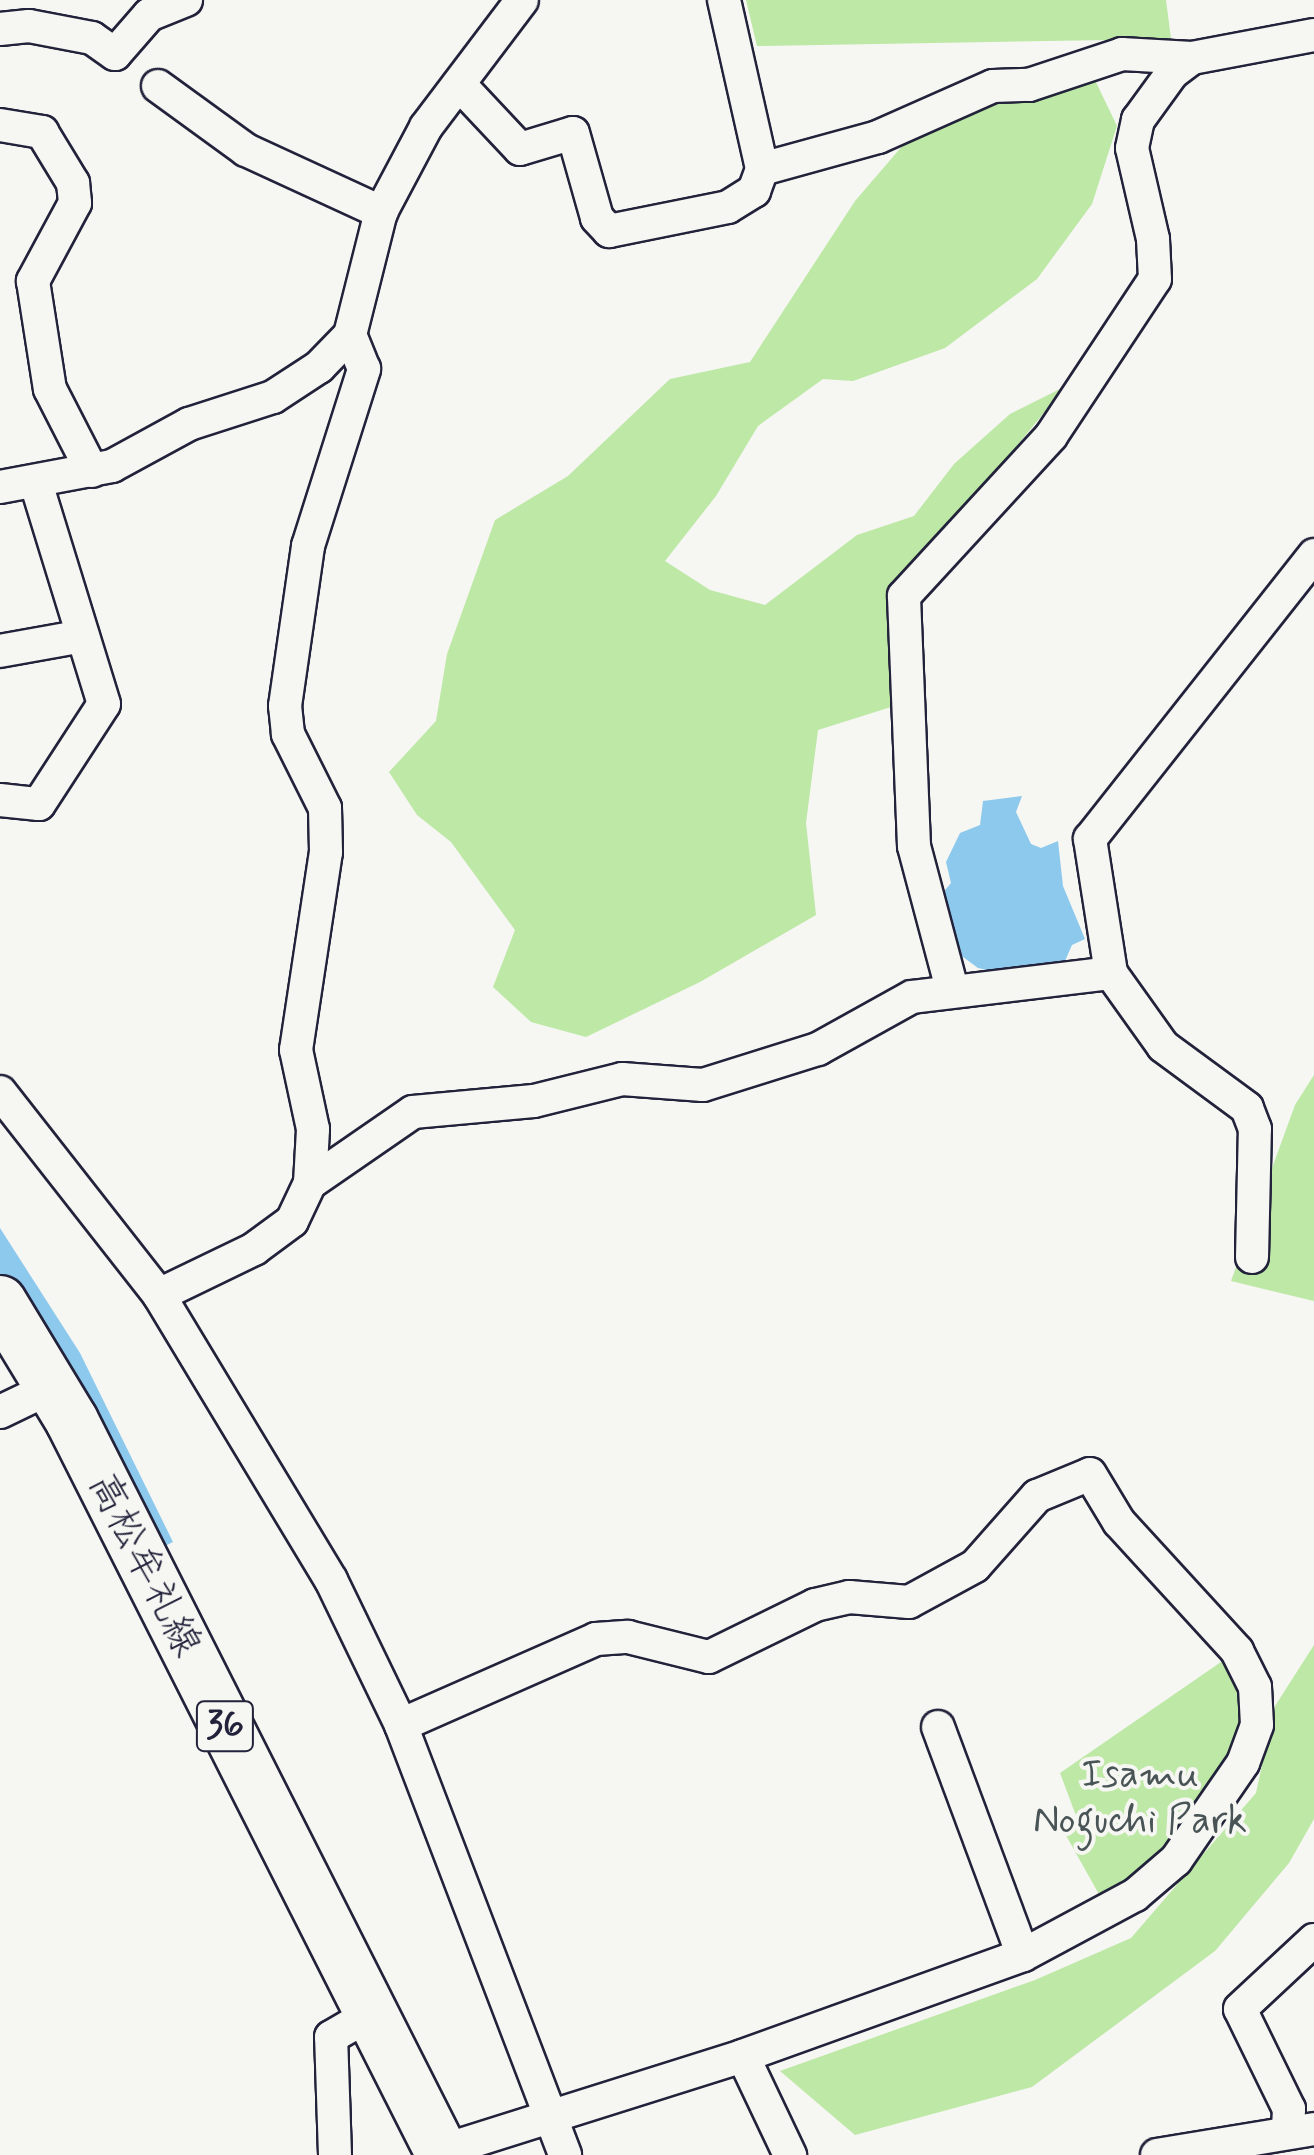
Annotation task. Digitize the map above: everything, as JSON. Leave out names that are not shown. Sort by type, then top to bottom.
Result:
[{"type":"main road","name":"高松牟礼線","points":[[0,1302],[52,1387],[442,2153]]},
{"type":"street","points":[[0,29],[29,26],[92,38],[115,54],[149,15],[186,0]]},
{"type":"street","points":[[0,487],[92,471],[189,424],[273,397],[319,367],[350,335],[381,212],[426,127],[522,0]]},
{"type":"street","points":[[459,84],[520,149],[573,133],[597,218],[609,231],[728,207],[754,191],[762,170],[724,0]]},
{"type":"street","points":[[762,170],[878,138],[993,86],[1029,84],[1122,54],[1192,58],[1314,35]]},
{"type":"street","points":[[952,989],[914,846],[904,596],[1051,436],[1155,279],[1153,239],[1132,148],[1138,120],[1192,58]]},
{"type":"street","points":[[158,86],[246,150],[381,212]]},
{"type":"street","points":[[0,125],[42,132],[74,183],[75,204],[33,282],[50,388],[92,471]]},
{"type":"street","points":[[159,1295],[254,1249],[292,1221],[310,1183],[312,1129],[296,1050],[324,871],[326,808],[288,734],[285,706],[308,546],[364,369],[350,335]]},
{"type":"street","points":[[0,800],[39,804],[104,704],[36,483]]},
{"type":"street","points":[[1252,1257],[1256,1129],[1247,1108],[1162,1046],[1112,973],[1090,838],[1314,556]]},
{"type":"street","points":[[0,651],[83,636]]},
{"type":"street","points":[[310,1183],[413,1112],[534,1101],[622,1079],[704,1085],[776,1066],[818,1049],[876,1012],[952,989],[1112,973]]},
{"type":"street","points":[[0,1092],[159,1295],[332,1580],[401,1726],[556,2118],[565,2155]]},
{"type":"street","points":[[0,1412],[52,1387]]},
{"type":"street","points":[[401,1726],[596,1639],[628,1637],[709,1657],[815,1605],[848,1597],[908,1602],[944,1589],[975,1566],[1036,1496],[1090,1474],[1119,1522],[1237,1651],[1254,1687],[1257,1724],[1243,1763],[1176,1860],[1135,1896],[1023,1956],[743,2056],[442,2153]]},
{"type":"street","points":[[938,1726],[1023,1956]]},
{"type":"street","points":[[1157,2155],[1301,2128],[1240,2009],[1314,1940]]},
{"type":"street","points":[[335,2155],[331,2038],[370,2015]]},
{"type":"street","points":[[743,2056],[790,2155]]},
{"type":"green space","points":[[746,0],[1166,0],[1171,39],[757,46]]},
{"type":"green space","points":[[1093,76],[1117,126],[1092,204],[1037,279],[945,348],[853,381],[823,379],[758,426],[716,496],[665,561],[710,590],[765,605],[857,535],[914,516],[954,464],[1010,414],[1066,386],[888,602],[891,707],[818,730],[806,823],[816,915],[700,982],[586,1037],[531,1022],[493,987],[515,930],[451,842],[417,815],[389,772],[436,721],[447,654],[495,520],[568,476],[670,379],[750,362],[855,201],[904,144],[994,104]]},
{"type":"green space","points":[[1314,1075],[1314,1301],[1231,1281],[1295,1105]]},
{"type":"green space","points":[[1314,1645],[1314,1819],[1289,1863],[1215,1951],[1032,2087],[855,2135],[780,2071],[1035,1980],[1131,1938],[1256,1793],[1275,1706]]},
{"type":"green space","name":"Isamu Noguchi Park","points":[[1234,1653],[1257,1725],[1176,1860],[1105,1905],[1063,1830],[1078,1821],[1060,1773]]},
{"type":"water","points":[[1022,796],[1016,812],[1031,844],[1041,848],[1058,841],[1063,886],[1085,939],[1072,945],[1065,961],[996,972],[978,968],[955,951],[941,895],[951,883],[946,862],[960,833],[980,825],[983,801]]},
{"type":"water","points":[[0,1228],[80,1353],[173,1542],[155,1551],[0,1285]]}]
